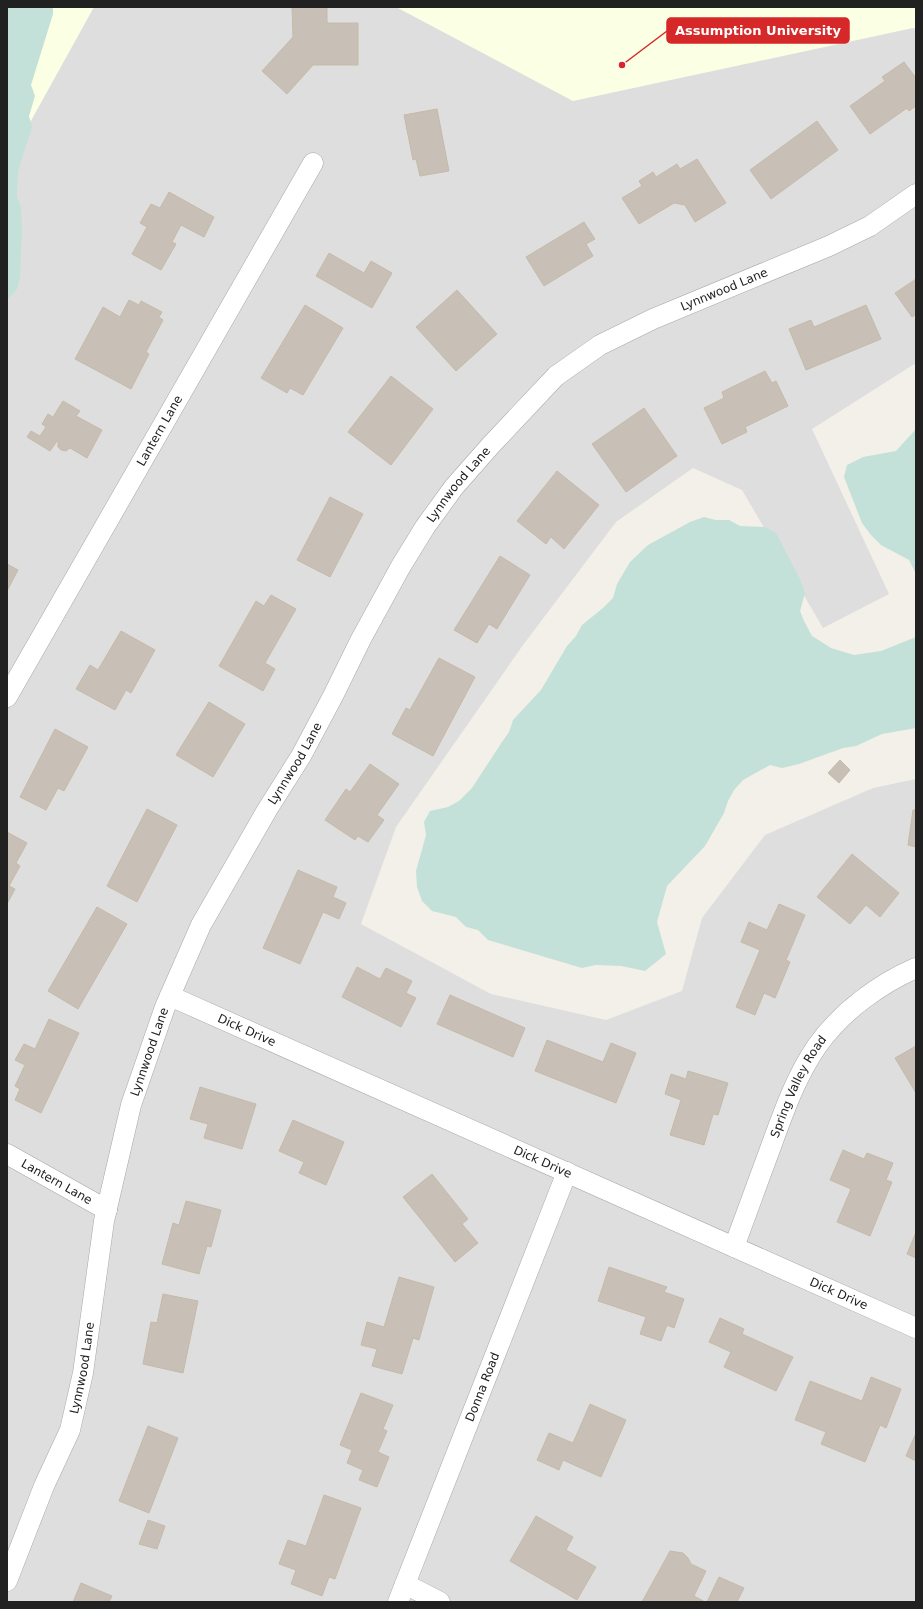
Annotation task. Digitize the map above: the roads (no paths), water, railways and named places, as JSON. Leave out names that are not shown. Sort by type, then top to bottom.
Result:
[{"type":"street","name":"Lantern Lane","points":[[7,697],[312,163]]},
{"type":"street","name":"Lynnwood Lane","points":[[7,1581],[44,1486],[70,1430],[83,1373],[107,1210],[131,1105],[170,996],[201,925],[300,756],[401,566],[425,527],[454,486],[556,376],[600,345],[653,319],[829,246],[870,226],[916,194]]},
{"type":"street","name":"Spring Valley Road","points":[[734,1246],[787,1102],[801,1072],[817,1045],[838,1020],[874,991],[916,968]]},
{"type":"street","name":"Dick Drive","points":[[170,996],[916,1328]]},
{"type":"street","name":"Lantern Lane","points":[[7,1154],[107,1210]]},
{"type":"street","name":"Donna Road","points":[[402,1593],[567,1172]]},
{"type":"street","points":[[402,1593],[440,1602]]},
{"type":"place","name":"Assumption University","points":[[622,65]]}]
